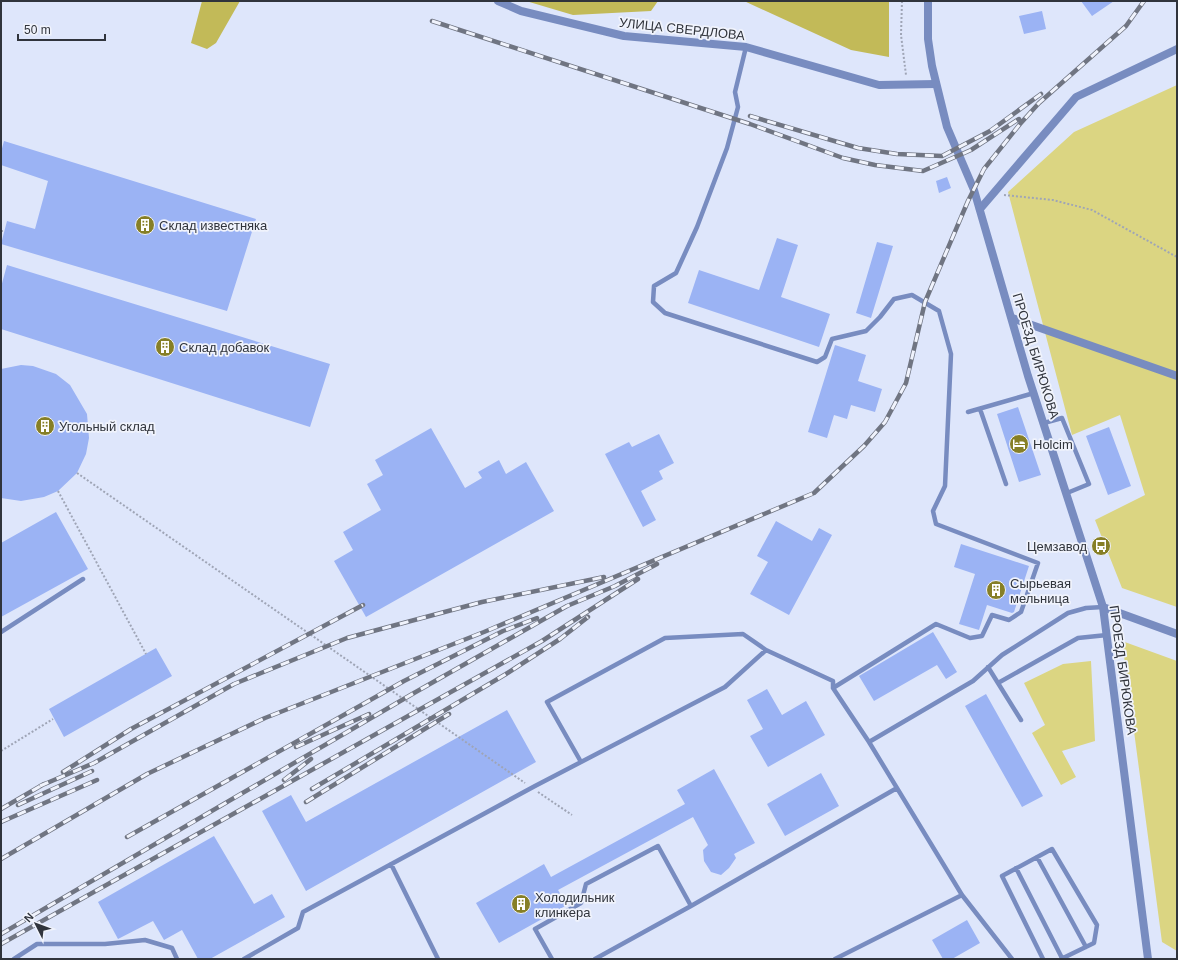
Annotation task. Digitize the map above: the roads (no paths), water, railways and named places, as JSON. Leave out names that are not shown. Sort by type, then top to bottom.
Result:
[{"type":"street","name":"УЛИЦА СВЕРДЛОВА","points":[[498,1],[521,11],[624,36],[746,46],[879,85],[908,86],[936,84]]},
{"type":"street","name":"ПРОЕЗД БИРЮКОВА","points":[[928,1],[928,39],[946,127],[974,190],[1034,393],[1103,607],[1148,959]]},
{"type":"street","points":[[980,209],[1076,97],[1177,49]]},
{"type":"street","points":[[1012,318],[1177,376]]},
{"type":"street","points":[[1103,607],[1177,634]]},
{"type":"lane","points":[[746,46],[735,92],[738,107],[727,148],[697,227],[676,272],[654,286],[653,302],[665,313],[817,362],[825,357],[832,338],[866,331],[880,317],[894,299],[912,295],[939,311],[951,354],[945,486],[933,510],[936,524],[1038,563],[1021,612],[1009,620],[992,615],[982,636],[970,638],[936,624],[833,688]]},
{"type":"lane","points":[[968,412],[1034,393]]},
{"type":"lane","points":[[980,409],[1006,484]]},
{"type":"lane","points":[[1044,423],[1062,418],[1089,484],[1067,493]]},
{"type":"lane","points":[[1,632],[83,579]]},
{"type":"lane","points":[[869,742],[973,681],[1002,655],[1068,613],[1086,608],[1103,607]]},
{"type":"lane","points":[[581,762],[547,702],[665,638],[743,634],[766,650],[833,681],[833,688],[869,742],[962,895],[1012,959]]},
{"type":"lane","points":[[998,682],[1078,638],[1107,635]]},
{"type":"lane","points":[[244,959],[298,928],[303,912],[581,762],[725,687],[766,650]]},
{"type":"lane","points":[[988,667],[1021,720]]},
{"type":"lane","points":[[595,959],[897,788]]},
{"type":"lane","points":[[552,959],[535,929],[581,903],[586,884],[658,846],[691,906]]},
{"type":"lane","points":[[1016,868],[1061,959],[1094,943],[1096,925],[1052,849],[1016,868],[1002,876],[1043,959]]},
{"type":"lane","points":[[1037,857],[1086,947]]},
{"type":"lane","points":[[391,864],[438,959]]},
{"type":"lane","points":[[835,959],[962,895]]},
{"type":"lane","points":[[14,959],[37,944],[105,944],[145,940],[172,948],[177,959]]},
{"type":"railway","points":[[1,859],[147,774],[265,718],[484,632],[814,493],[864,446],[885,422],[906,383],[925,302],[968,201],[984,169],[1039,103],[1126,26],[1144,1]]},
{"type":"railway","points":[[432,21],[750,124],[843,158],[875,165],[923,171],[971,150],[1019,119]]},
{"type":"railway","points":[[750,116],[858,148],[897,154],[942,156],[990,131],[1041,94]]},
{"type":"railway","points":[[1,934],[414,693],[567,606],[615,586],[657,564]]},
{"type":"railway","points":[[40,786],[94,763],[234,684],[347,638],[482,602],[604,577]]},
{"type":"railway","points":[[1,944],[542,641],[638,579]]},
{"type":"railway","points":[[63,772],[131,729],[363,605]]},
{"type":"railway","points":[[312,789],[506,674],[560,639],[588,617]]},
{"type":"railway","points":[[127,837],[404,681],[503,631],[537,618]]},
{"type":"railway","points":[[296,747],[369,714]]},
{"type":"railway","points":[[306,802],[449,714]]},
{"type":"railway","points":[[284,780],[311,759]]},
{"type":"railway","points":[[18,805],[92,771]]},
{"type":"railway","points":[[1,822],[97,780]]},
{"type":"railway","points":[[1,809],[44,784]]},
{"type":"place","name":"Склад известняка","points":[[145,225]]},
{"type":"place","name":"Склад добавок","points":[[165,347]]},
{"type":"place","name":"Угольный склад","points":[[45,426]]},
{"type":"place","name":"Holcim","points":[[1019,444]]},
{"type":"place","name":"Цемзавод","points":[[1101,546]]},
{"type":"place","name":"Сырьевая мельница","points":[[996,590]]},
{"type":"place","name":"Холодильник клинкера","points":[[521,904]]}]
